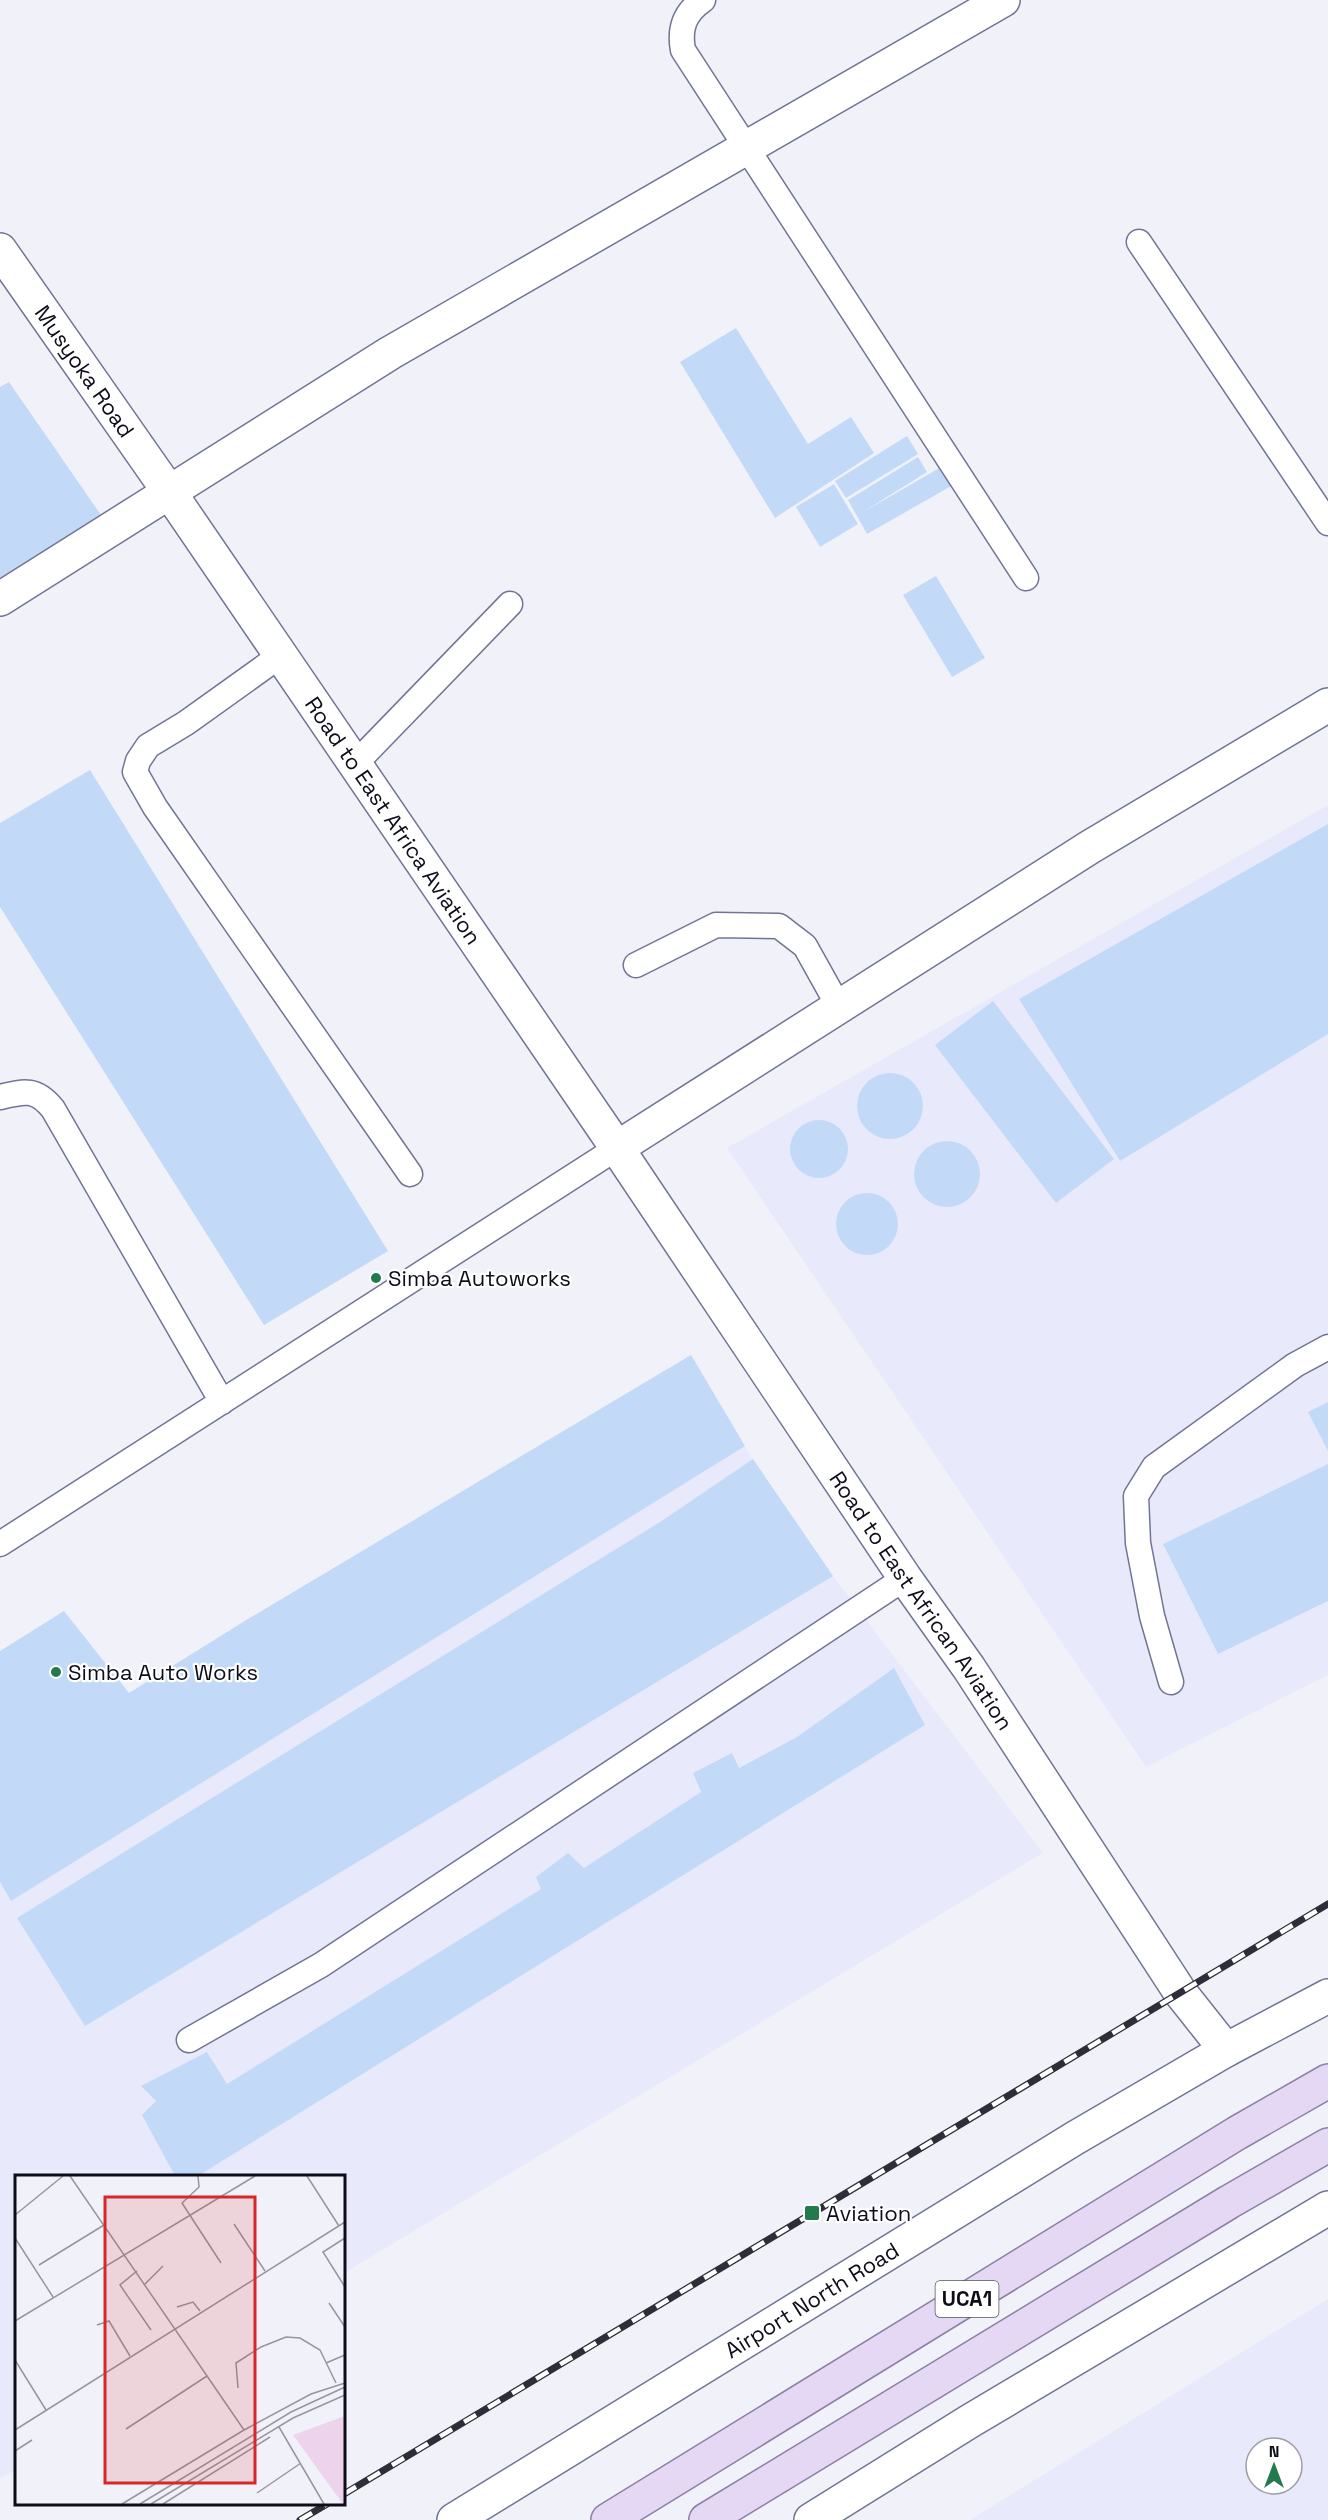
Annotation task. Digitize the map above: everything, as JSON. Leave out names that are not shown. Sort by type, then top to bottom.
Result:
[{"type":"main road","name":"UCA1","points":[[608,2520],[1237,2133],[1328,2080]]},
{"type":"main road","name":"UCA1","points":[[706,2520],[1198,2220],[1328,2145]]},
{"type":"street","points":[[0,599],[390,353],[1003,0]]},
{"type":"street","name":"Musyoka Road","points":[[0,250],[170,493]]},
{"type":"street","name":"Road to East Africa Aviation","points":[[170,493],[617,1148]]},
{"type":"street","points":[[617,1148],[1090,847],[1328,705]]},
{"type":"street","name":"Road to East African Aviation","points":[[617,1148],[905,1578],[969,1668],[1180,1992],[1226,2050]]},
{"type":"street","name":"Airport North Road","points":[[454,2520],[1075,2138],[1226,2050],[1328,1996]]},
{"type":"street","points":[[811,2520],[970,2421],[1328,2208]]},
{"type":"lane","points":[[703,0],[686,16],[680,34],[683,50],[1026,578]]},
{"type":"lane","points":[[1139,242],[1328,523]]},
{"type":"lane","points":[[355,764],[510,604]]},
{"type":"lane","points":[[281,655],[186,723],[148,746],[138,761],[135,772],[162,817],[410,1174]]},
{"type":"lane","points":[[636,965],[716,925],[778,926],[805,946],[839,1007]]},
{"type":"lane","points":[[0,1097],[22,1092],[42,1096],[53,1109],[222,1402]]},
{"type":"lane","points":[[0,1545],[617,1148]]},
{"type":"lane","points":[[1171,1682],[1152,1616],[1138,1543],[1136,1496],[1154,1467],[1295,1365],[1328,1347]]},
{"type":"lane","points":[[189,2040],[321,1965],[905,1578]]},
{"type":"shaded area","points":[[1328,805],[1328,1675],[1146,1767],[727,1148]]},
{"type":"shaded area","points":[[691,1355],[753,1460],[833,1576],[1043,1853],[345,2272],[345,2175],[15,2175],[15,2470],[0,2479],[0,1763],[129,1693],[248,1619]]},
{"type":"shaded area","points":[[1328,2299],[1328,2520],[970,2520]]},
{"type":"building","points":[[736,328],[808,444],[851,417],[874,453],[775,518],[680,362]]},
{"type":"building","points":[[9,382],[101,515],[0,578],[0,387]]},
{"type":"building","points":[[907,436],[918,454],[846,498],[835,481]]},
{"type":"building","points":[[918,457],[927,472],[863,512],[943,466],[953,485],[867,534],[848,500]]},
{"type":"building","points":[[834,484],[858,524],[820,547],[796,507]]},
{"type":"building","points":[[936,576],[985,658],[952,677],[903,595]]},
{"type":"building","points":[[90,770],[388,1251],[264,1325],[0,907],[0,823]]},
{"type":"building","points":[[1328,824],[1328,1034],[1120,1161],[1019,999]]},
{"type":"building","points":[[993,1001],[1114,1159],[1056,1203],[935,1045]]},
{"type":"building","points":[[883,1073],[897,1073],[909,1078],[918,1087],[923,1106],[921,1119],[914,1130],[897,1139],[883,1139],[871,1134],[862,1125],[857,1113],[857,1099],[862,1087],[871,1078]]},
{"type":"building","points":[[819,1120],[830,1122],[843,1133],[848,1149],[846,1160],[835,1173],[819,1178],[808,1176],[795,1165],[790,1149],[792,1138],[803,1125]]},
{"type":"building","points":[[940,1141],[954,1141],[966,1146],[975,1155],[980,1174],[978,1187],[971,1198],[954,1207],[940,1207],[928,1202],[919,1193],[914,1181],[914,1167],[919,1155],[928,1146]]},
{"type":"building","points":[[867,1193],[889,1202],[898,1224],[889,1246],[867,1255],[845,1246],[836,1224],[845,1202]]},
{"type":"building","points":[[691,1355],[745,1446],[11,1901],[0,1882],[0,1651],[64,1611],[129,1693],[248,1619]]},
{"type":"building","points":[[1328,1402],[1328,1451],[1308,1412]]},
{"type":"building","points":[[753,1459],[833,1576],[85,2026],[17,1918],[660,1522]]},
{"type":"building","points":[[1328,1464],[1328,1601],[1218,1654],[1163,1544]]},
{"type":"building","points":[[894,1668],[925,1725],[200,2175],[174,2175],[142,2115],[156,2101],[141,2086],[207,2052],[227,2084],[541,1889],[536,1877],[568,1853],[584,1868],[701,1792],[693,1773],[732,1753],[739,1768],[797,1737]]},
{"type":"railway","points":[[345,2493],[1328,1904]]},
{"type":"railway","points":[[300,2520],[325,2505]]},
{"type":"place","name":"Simba Autoworks","points":[[376,1278]]},
{"type":"place","name":"Simba Auto Works","points":[[56,1672]]},
{"type":"place","name":"Aviation","points":[[812,2213]]}]
